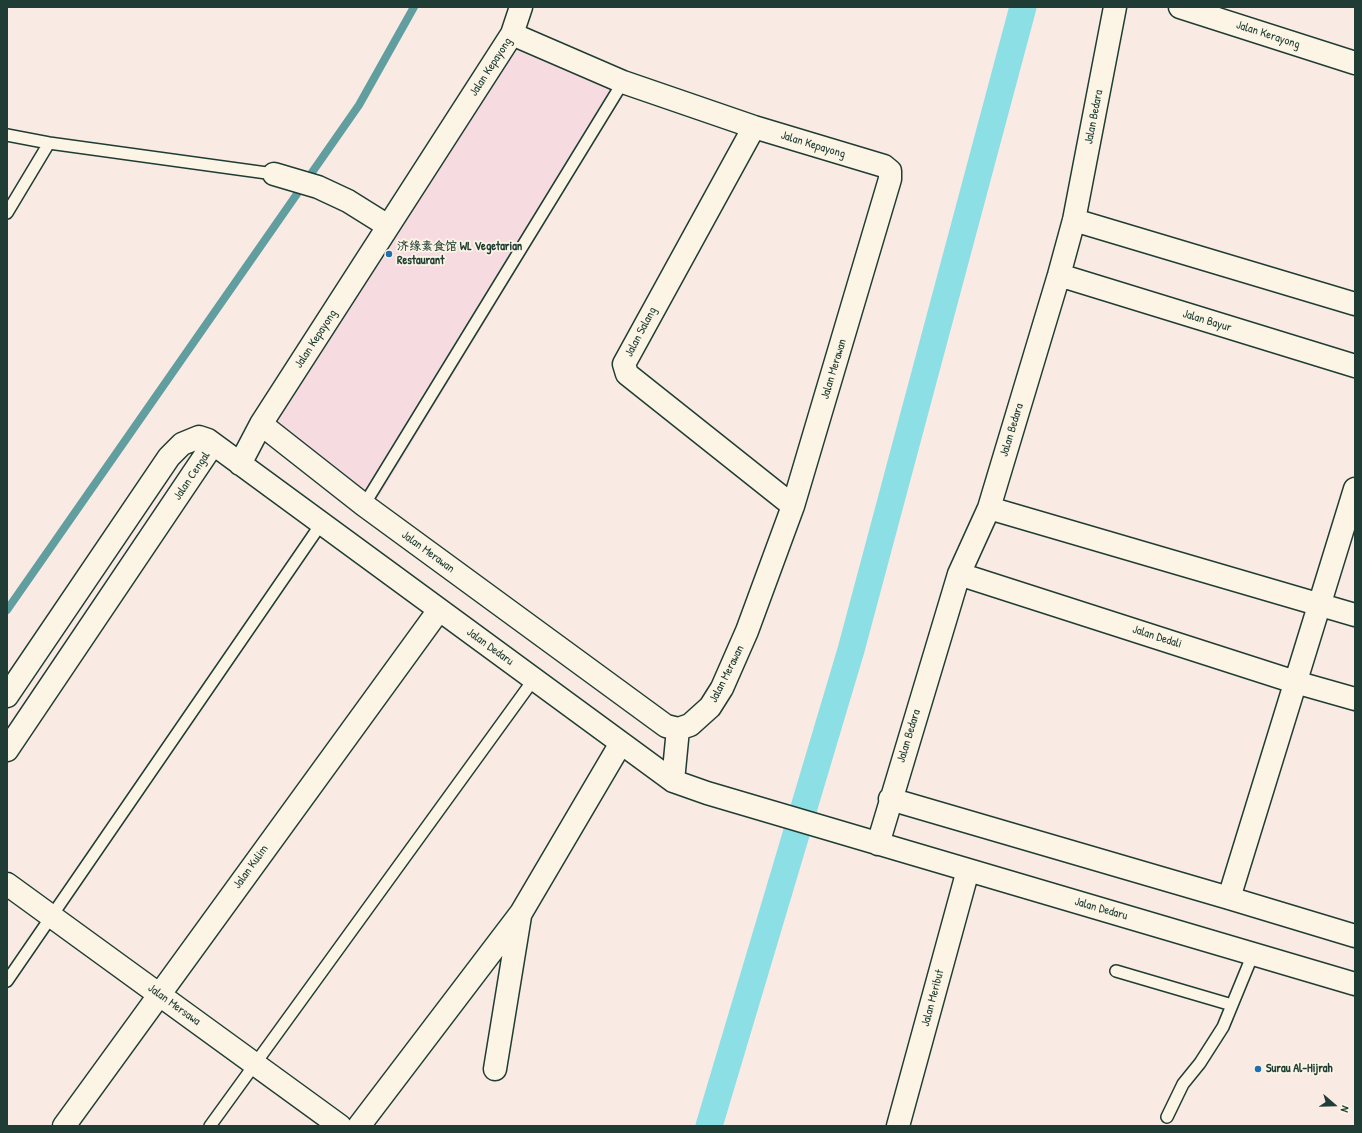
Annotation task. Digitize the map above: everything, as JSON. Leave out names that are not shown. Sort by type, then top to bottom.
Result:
[{"type":"street","points":[[512,34],[521,7]]},
{"type":"street","name":"Jalan Bedara","points":[[878,844],[890,799],[959,574],[989,508],[1059,275],[1074,220],[1115,7]]},
{"type":"street","name":"Jalan Kerayong","points":[[1180,7],[1355,63]]},
{"type":"street","name":"Jalan Kepayong","points":[[240,464],[261,424],[512,34],[623,82],[754,127],[884,166],[890,171],[890,179]]},
{"type":"street","name":"Jalan Salang","points":[[754,127],[624,364],[627,374],[793,506]]},
{"type":"street","points":[[274,174],[318,187],[348,201],[388,226]]},
{"type":"street","name":"Jalan Merawan","points":[[261,424],[364,505],[666,726],[678,729],[690,725],[710,708],[722,688],[748,631],[793,506],[890,179]]},
{"type":"street","points":[[1074,220],[1355,304]]},
{"type":"street","name":"Jalan Bayur","points":[[1059,275],[1355,366]]},
{"type":"street","name":"Jalan Cengal","points":[[7,696],[169,457],[182,444],[200,437],[213,444],[7,750]]},
{"type":"street","name":"Jalan Dedaru","points":[[213,444],[673,781],[707,794],[1355,984]]},
{"type":"street","points":[[1229,898],[1355,489]]},
{"type":"street","points":[[989,508],[1355,615]]},
{"type":"street","name":"Jalan Dedali","points":[[959,574],[1295,682],[1355,699]]},
{"type":"street","name":"Jalan Kulim","points":[[64,1126],[158,994],[439,610]]},
{"type":"street","points":[[673,781],[678,729]]},
{"type":"street","points":[[358,1126],[521,913],[621,743]]},
{"type":"street","points":[[890,799],[1355,936]]},
{"type":"street","name":"Jalan Meribut","points":[[898,1126],[968,870]]},
{"type":"street","name":"Jalan Mersawa","points":[[7,884],[340,1126]]},
{"type":"street","points":[[495,1069],[521,913]]},
{"type":"lane","points":[[364,505],[623,82]]},
{"type":"lane","points":[[7,135],[50,143],[274,174]]},
{"type":"lane","points":[[7,214],[50,143]]},
{"type":"lane","points":[[7,982],[321,524]]},
{"type":"lane","points":[[210,1126],[534,679]]},
{"type":"lane","points":[[1167,1117],[1183,1084],[1200,1063],[1223,1027],[1253,954]]},
{"type":"lane","points":[[1116,971],[1232,1005]]},
{"type":"shaded area","points":[[508,23],[634,76],[366,518],[249,426]]},
{"type":"waterway","points":[[7,610],[359,105],[414,7]]},
{"type":"waterway","points":[[709,1126],[851,650],[1023,7]]},
{"type":"place","name":"济缘素食馆 WL Vegetarian Restaurant","points":[[389,254]]},
{"type":"place","name":"Surau Al-Hijrah","points":[[1258,1069]]}]
